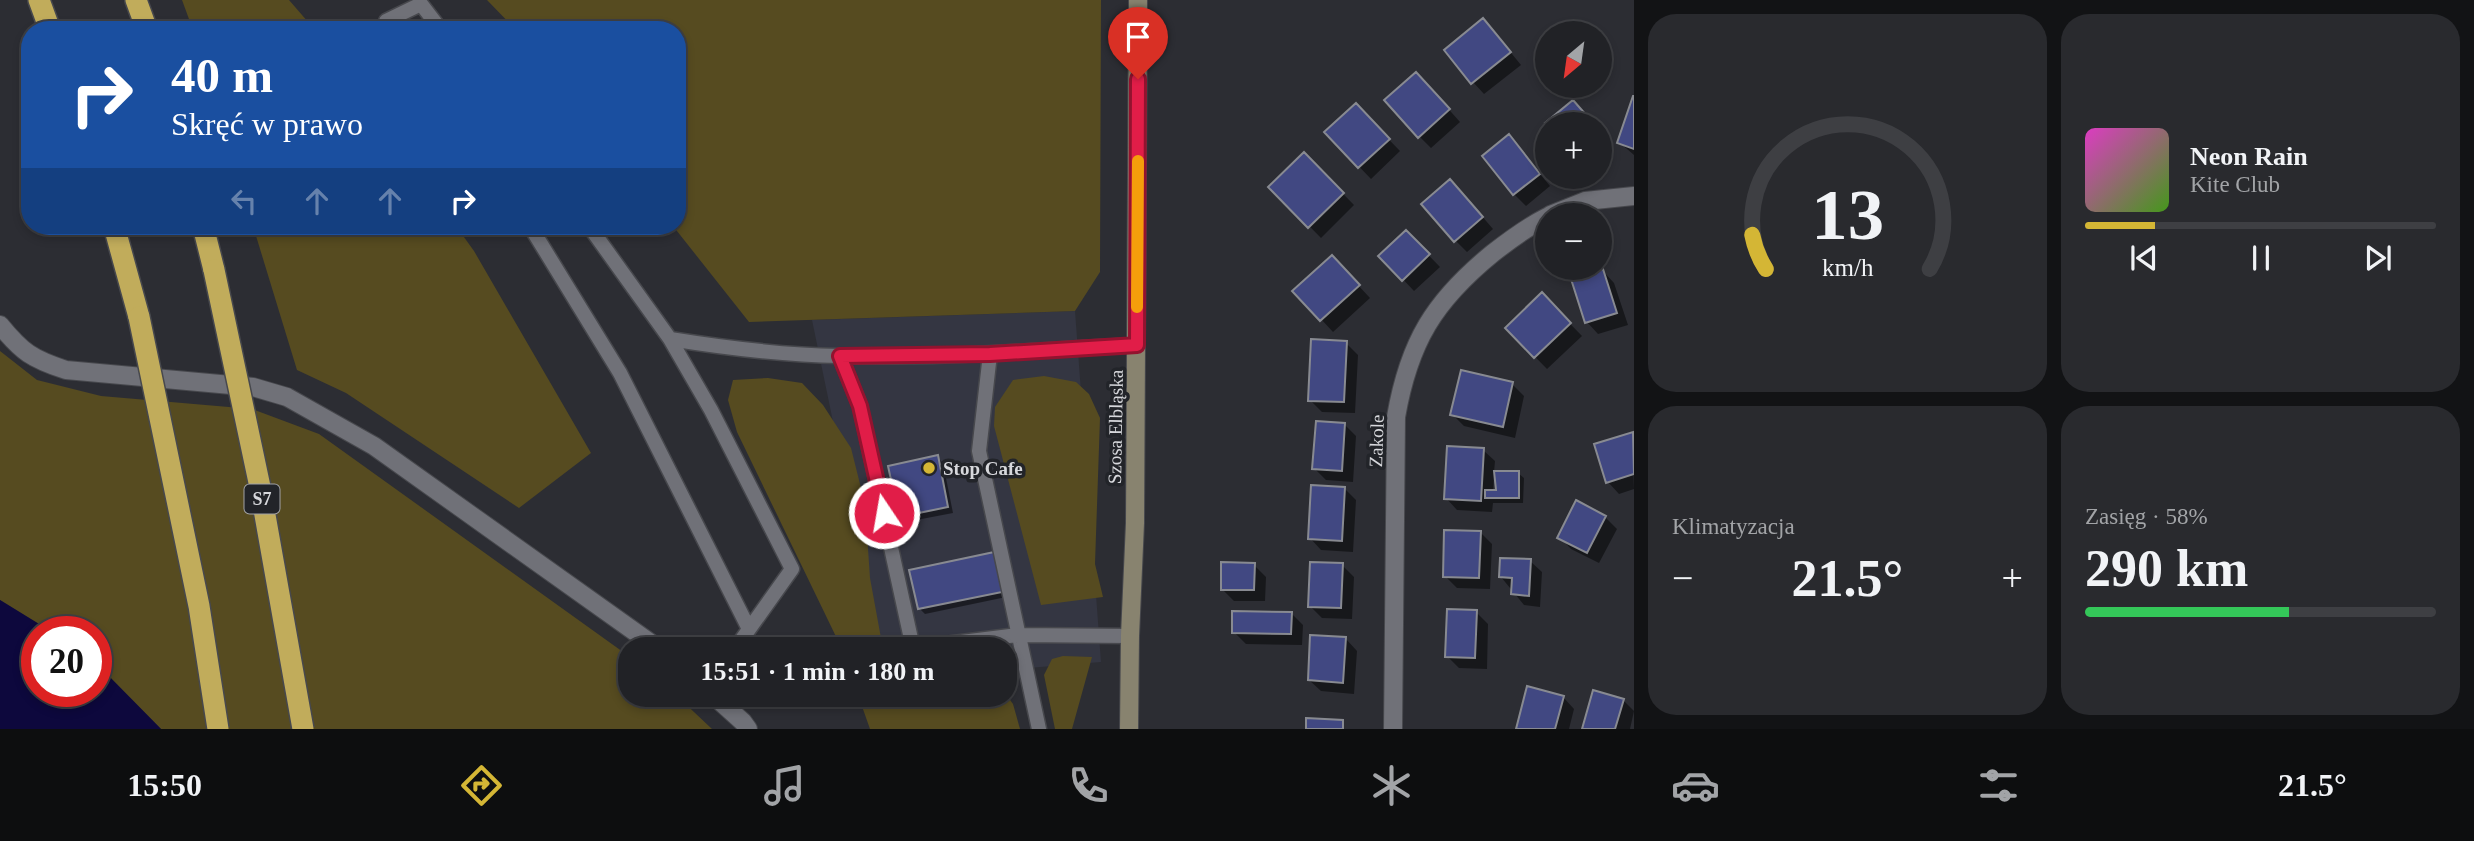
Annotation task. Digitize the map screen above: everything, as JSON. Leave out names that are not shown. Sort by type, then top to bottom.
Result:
[{"type":"highway","points":[[39,0],[47,21]]},
{"type":"highway","points":[[136,0],[144,21]]},
{"type":"highway","points":[[116,235],[139,317],[199,606],[218,729]]},
{"type":"highway","name":"S7","points":[[205,235],[260,487],[303,729]]},
{"type":"main road","name":"Szosa Elbląska","points":[[1129,729],[1135,523],[1138,0]]},
{"type":"street","name":"Zakole","points":[[1580,203],[1634,197]]},
{"type":"street","name":"Zakole","points":[[1393,729],[1396,416],[1402,381],[1414,347],[1447,295],[1469,272],[1535,223]]},
{"type":"street","points":[[0,325],[19,348],[41,362],[66,370],[253,387],[287,397],[374,446],[642,637]]},
{"type":"street","points":[[726,707],[748,729]]},
{"type":"lane","points":[[386,21],[421,4],[434,21]]},
{"type":"lane","points":[[536,235],[620,373],[749,629]]},
{"type":"lane","points":[[595,235],[670,339],[711,410],[792,569],[743,637]]},
{"type":"lane","points":[[670,339],[728,348],[840,356],[990,354],[1137,345]]},
{"type":"lane","points":[[990,354],[979,451],[1039,729]]},
{"type":"lane","points":[[840,356],[860,406],[913,648],[1018,635],[1130,636]]},
{"type":"shaded area","points":[[182,0],[289,0],[307,21],[190,21]]},
{"type":"shaded area","points":[[487,0],[1101,0],[1100,272],[1075,311],[749,322],[680,235],[686,235],[686,21],[507,21]]},
{"type":"shaded area","points":[[256,235],[462,235],[591,453],[519,508],[346,393],[297,370]]},
{"type":"shaded area","points":[[1075,311],[1101,662],[1017,669],[1017,637],[878,637],[812,320]]},
{"type":"shaded area","points":[[0,351],[37,380],[101,396],[252,409],[319,434],[618,648],[618,707],[689,707],[712,729],[161,729],[112,679],[112,616],[26,616],[0,600]]},
{"type":"shaded area","points":[[1044,376],[1076,382],[1089,394],[1100,418],[1095,564],[1103,597],[1041,605],[994,426],[995,407],[1013,380]]},
{"type":"shaded area","points":[[768,378],[802,383],[823,405],[851,448],[865,504],[870,578],[881,637],[836,637],[737,432],[728,400],[733,380]]},
{"type":"shaded area","points":[[0,600],[26,616],[21,616],[21,707],[112,707],[112,679],[161,729],[0,729]]},
{"type":"shaded area","points":[[1063,656],[1092,657],[1072,729],[1055,729],[1044,675],[1052,659]]},
{"type":"shaded area","points":[[862,707],[1014,707],[1020,729],[870,729]]},
{"type":"building","points":[[1483,18],[1511,52],[1471,84],[1444,50]]},
{"type":"building","points":[[1416,72],[1450,109],[1418,138],[1384,100]]},
{"type":"building","points":[[1634,96],[1634,149],[1617,143]]},
{"type":"building","points":[[1573,100],[1584,112],[1558,112]]},
{"type":"building","points":[[1356,103],[1390,139],[1358,168],[1324,132]]},
{"type":"building","points":[[1509,134],[1535,168],[1535,178],[1513,195],[1482,156]]},
{"type":"building","points":[[1304,152],[1344,193],[1308,228],[1268,187]]},
{"type":"building","points":[[1450,179],[1483,217],[1454,242],[1421,204]]},
{"type":"building","points":[[1406,230],[1430,254],[1402,281],[1378,256]]},
{"type":"building","points":[[1332,255],[1360,285],[1320,321],[1292,291]]},
{"type":"building","points":[[1571,280],[1606,280],[1617,313],[1585,323]]},
{"type":"building","points":[[1542,292],[1571,323],[1534,358],[1505,328]]},
{"type":"building","points":[[1311,339],[1347,341],[1344,402],[1308,401]]},
{"type":"building","points":[[1461,370],[1513,382],[1503,427],[1450,415]]},
{"type":"building","points":[[1316,421],[1345,423],[1342,471],[1312,469]]},
{"type":"building","points":[[1633,432],[1634,474],[1606,483],[1594,444]]},
{"type":"building","points":[[1447,446],[1484,448],[1481,501],[1444,499]]},
{"type":"building","points":[[938,455],[948,507],[899,517],[888,466]]},
{"type":"building","points":[[1494,471],[1519,471],[1519,498],[1485,498],[1485,490],[1496,490]]},
{"type":"building","points":[[1311,485],[1345,487],[1342,541],[1308,539]]},
{"type":"building","points":[[1576,500],[1606,516],[1587,553],[1557,538]]},
{"type":"building","points":[[1444,530],[1481,531],[1479,578],[1443,577]]},
{"type":"building","points":[[999,551],[1007,591],[918,609],[909,570]]},
{"type":"building","points":[[1500,558],[1531,559],[1529,596],[1511,594],[1512,578],[1499,577]]},
{"type":"building","points":[[1221,562],[1255,563],[1254,590],[1221,590]]},
{"type":"building","points":[[1310,562],[1343,563],[1341,608],[1308,607]]},
{"type":"building","points":[[1447,609],[1477,610],[1475,658],[1445,657]]},
{"type":"building","points":[[1232,611],[1292,612],[1291,634],[1232,633]]},
{"type":"building","points":[[1310,635],[1346,637],[1343,683],[1308,680]]},
{"type":"building","points":[[1527,686],[1564,696],[1555,729],[1516,729]]},
{"type":"building","points":[[1593,690],[1624,699],[1615,729],[1582,729]]},
{"type":"building","points":[[1306,718],[1343,720],[1343,729],[1306,729]]},
{"type":"slow traffic","points":[[1137,307],[1138,161]]},
{"type":"place","name":"Stop Cafe","points":[[929,468]]},
{"type":"route","points":[[884,513],[860,406],[840,356],[990,354],[1137,345],[1138,79]]}]
